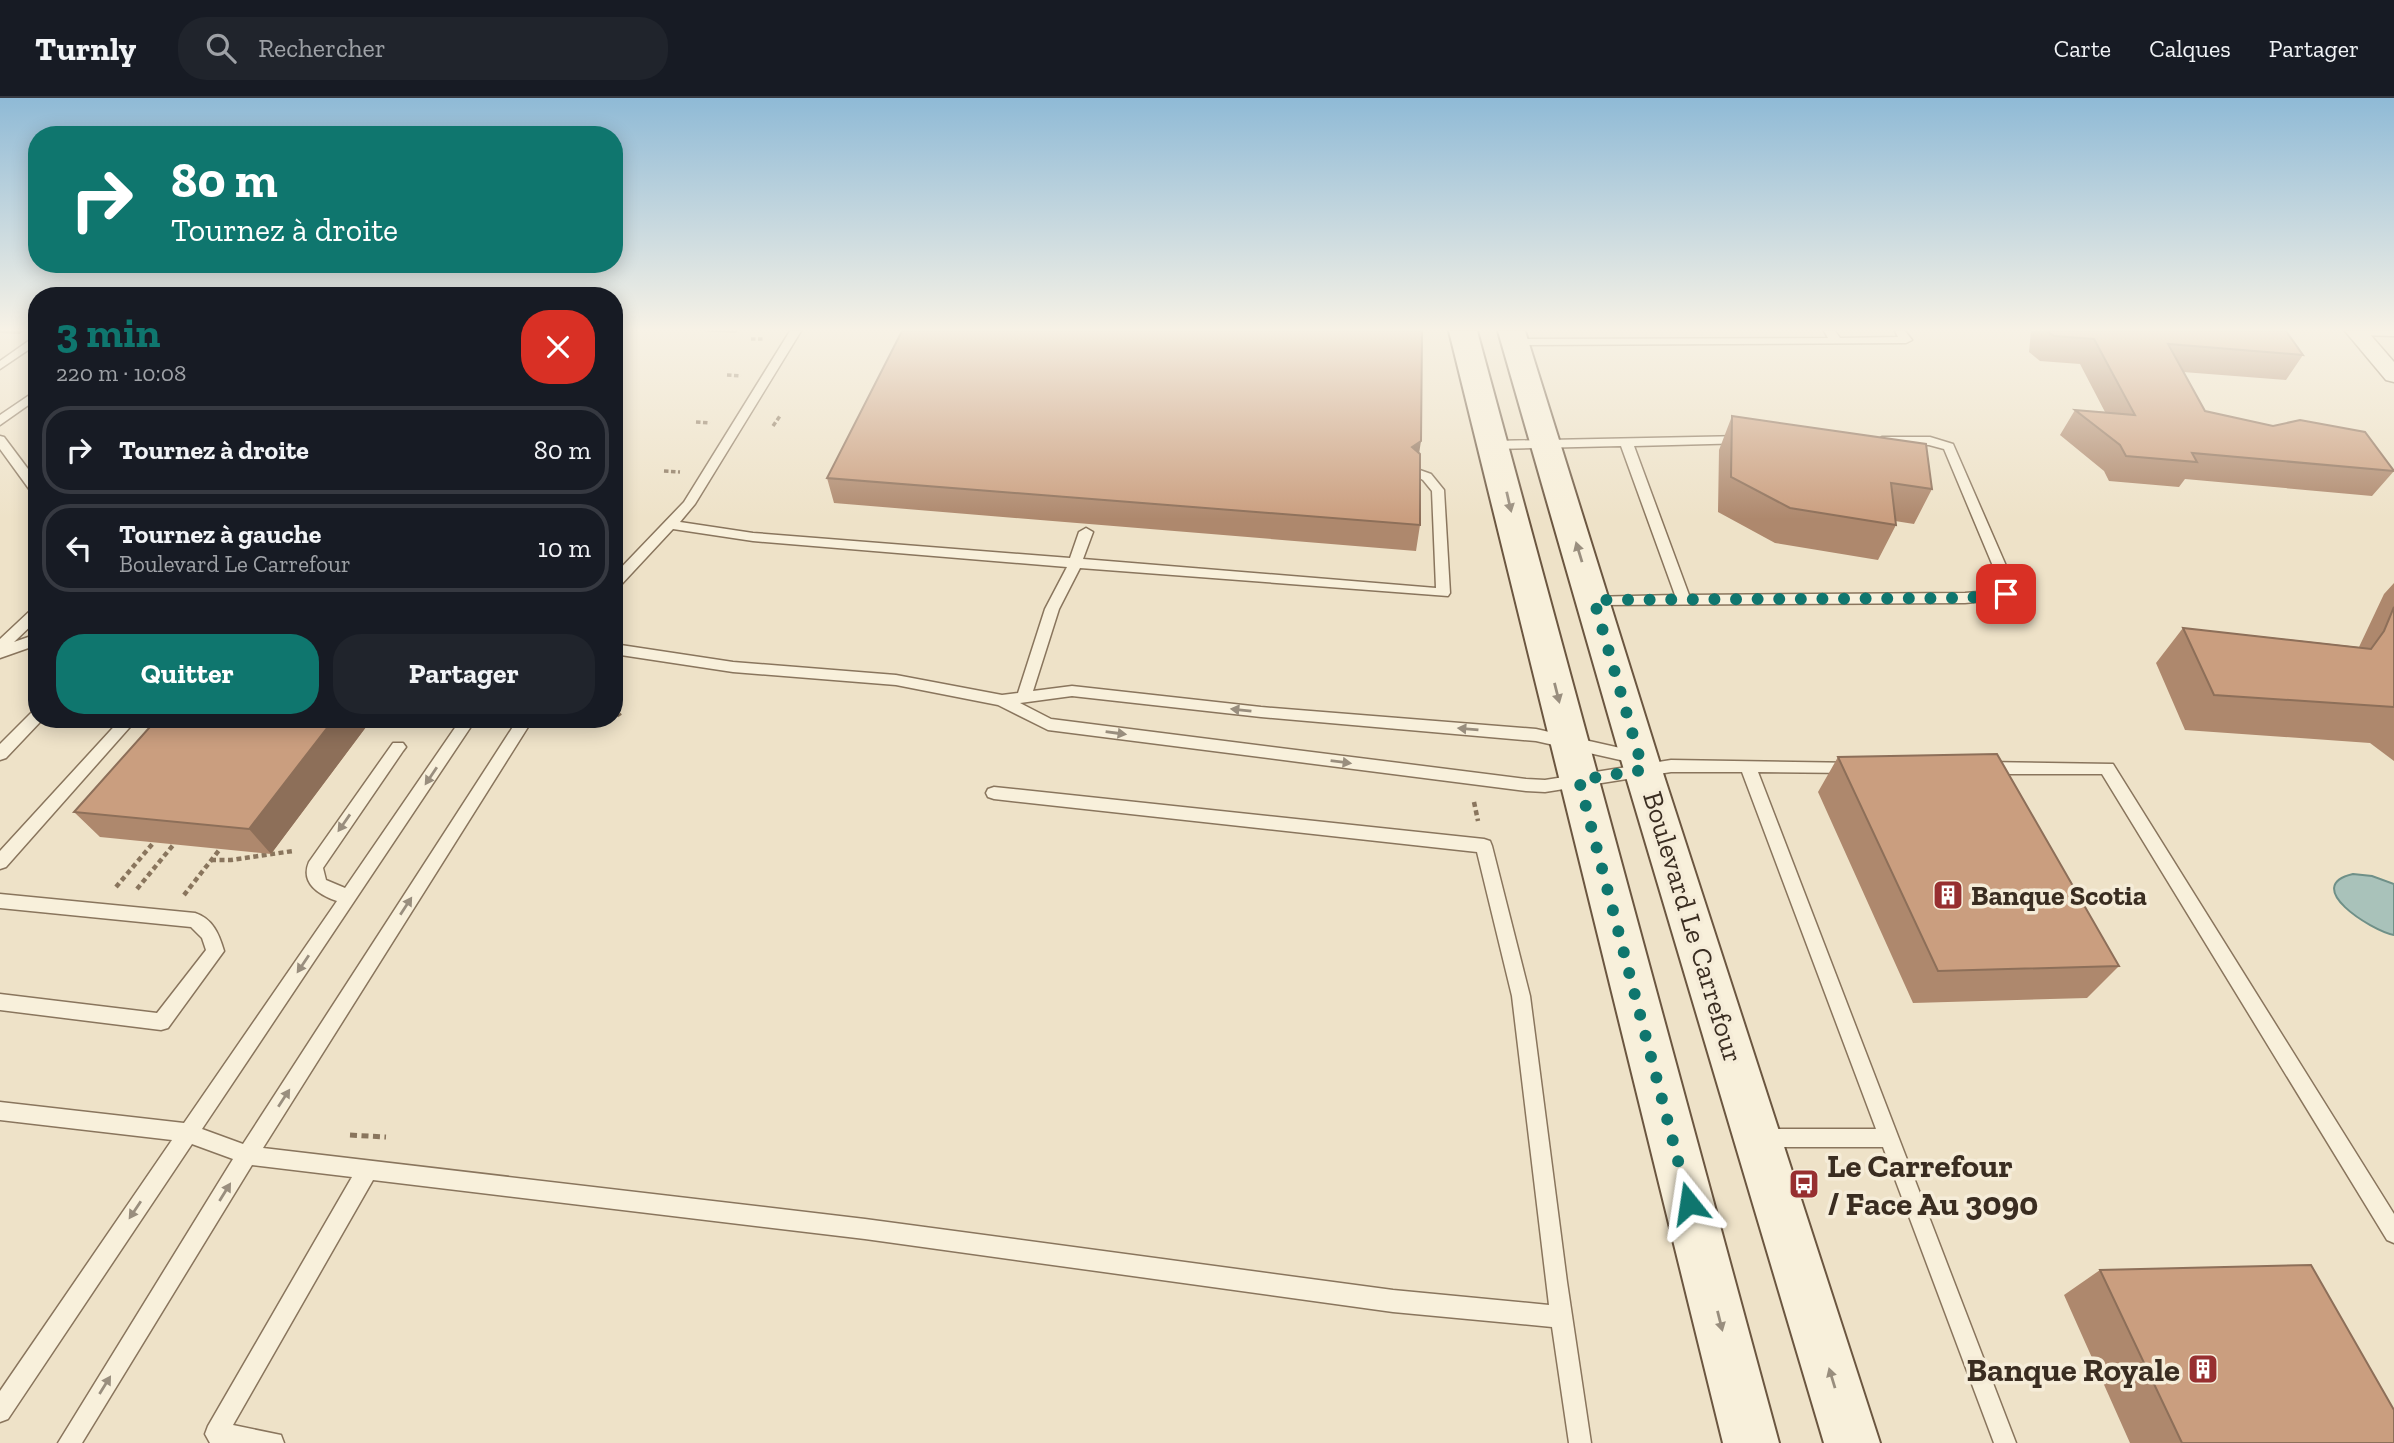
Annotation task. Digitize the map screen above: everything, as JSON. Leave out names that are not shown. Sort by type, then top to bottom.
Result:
[{"type":"street","points":[[1480,394],[1751,1443]]},
{"type":"street","name":"Boulevard Le Carrefour","points":[[1531,394],[1594,600],[1651,765],[1759,1138],[1853,1443]]},
{"type":"lane","points":[[623,575],[673,525],[697,494],[757,394]]},
{"type":"lane","points":[[0,421],[28,400]]},
{"type":"lane","points":[[0,440],[28,478]]},
{"type":"lane","points":[[1494,445],[1756,440]]},
{"type":"lane","points":[[1594,600],[1965,598],[2006,594],[2010,591],[1949,447],[1930,441],[1863,441]]},
{"type":"lane","points":[[1626,442],[1684,600]]},
{"type":"lane","points":[[673,525],[753,537],[1077,561],[1443,593],[1438,490],[1427,477],[1417,473]]},
{"type":"lane","points":[[1024,697],[1052,609],[1077,561],[1086,532]]},
{"type":"lane","points":[[0,647],[28,621]]},
{"type":"lane","points":[[0,653],[28,642]]},
{"type":"lane","points":[[623,650],[733,667],[895,680],[1002,700],[1048,723],[1525,785],[1545,786],[1574,762],[1651,765]]},
{"type":"lane","points":[[1002,700],[1072,691],[1261,712],[1536,735],[1574,762],[1868,768]]},
{"type":"lane","points":[[0,754],[28,725]]},
{"type":"lane","points":[[0,862],[122,728]]},
{"type":"lane","points":[[0,1411],[463,728]]},
{"type":"lane","points":[[69,1443],[247,1155],[520,728]]},
{"type":"lane","points":[[348,897],[328,892],[321,887],[314,873],[315,867],[398,747]]},
{"type":"lane","points":[[1748,767],[2005,1443]]},
{"type":"lane","points":[[1970,768],[2107,768],[2394,1233]]},
{"type":"lane","points":[[994,793],[1484,846],[1521,996],[1561,1317],[1580,1443]]},
{"type":"lane","points":[[0,901],[195,920],[210,934],[215,951],[161,1022],[0,1002]]},
{"type":"lane","points":[[0,1111],[187,1133],[247,1155],[865,1229],[1393,1301],[1561,1317]]},
{"type":"lane","points":[[1759,1138],[1891,1138]]},
{"type":"lane","points":[[274,1443],[216,1434],[368,1169]]},
{"type":"path","points":[[773,426],[780,416]]},
{"type":"path","points":[[696,422],[706,422]]},
{"type":"path","points":[[664,471],[677,471]]},
{"type":"path","points":[[135,864],[154,842]]},
{"type":"path","points":[[156,867],[174,844]]},
{"type":"path","points":[[178,902],[220,849]]},
{"type":"path","points":[[211,860],[231,860],[304,849]]},
{"type":"path","points":[[350,1135],[386,1138]]},
{"type":"water","points":[[2353,874],[2372,876],[2394,884],[2394,935],[2357,917],[2337,897],[2334,888],[2339,880]]},
{"type":"building","points":[[870,394],[1421,394],[1421,441],[1412,447],[1420,454],[1420,525],[827,478]]},
{"type":"building","points":[[2124,394],[2195,394],[2205,411],[2273,426],[2300,420],[2365,432],[2394,471],[2192,453],[2197,462],[2126,456],[2120,445],[2075,410],[2135,415]]},
{"type":"building","points":[[1732,416],[1926,444],[1932,489],[1891,483],[1896,525],[1790,508],[1731,477]]},
{"type":"building","points":[[2394,607],[2394,707],[2214,695],[2183,628],[2371,649],[2384,631]]},
{"type":"building","points":[[149,728],[327,728],[249,829],[74,812]]},
{"type":"building","name":"Banque Scotia","points":[[1997,754],[2119,966],[1938,971],[1838,757]]},
{"type":"building","name":"Banque Royale","points":[[2311,1265],[2394,1410],[2394,1443],[2182,1443],[2100,1270]]},
{"type":"place","name":"Banque Scotia","points":[[1948,895]]},
{"type":"place","name":"Le Carrefour / Face Au 3090","points":[[1804,1184]]},
{"type":"place","name":"Banque Royale","points":[[2203,1369]]},
{"type":"route","points":[[1689,1203],[1579,780],[1643,770],[1594,600],[1965,598],[1998,597],[2006,594]]}]
